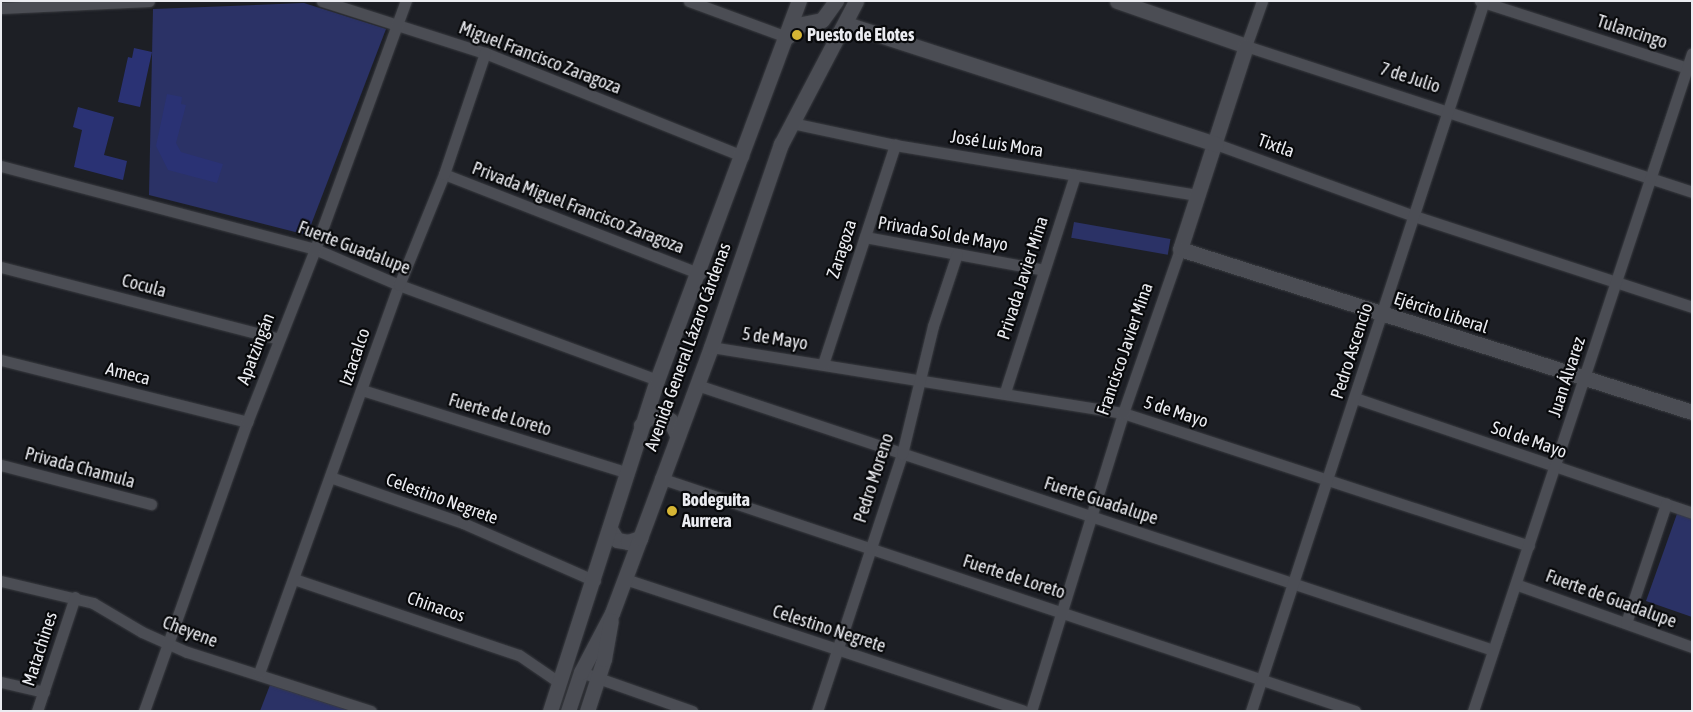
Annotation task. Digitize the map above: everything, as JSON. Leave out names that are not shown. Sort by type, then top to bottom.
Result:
[{"type":"street","points":[[1,8],[149,1]]},
{"type":"street","name":"Miguel Francisco Zaragoza","points":[[322,1],[485,53],[743,156]]},
{"type":"street","name":"Apatzingán","points":[[144,711],[247,422],[315,249],[406,1]]},
{"type":"street","points":[[689,1],[787,36],[802,24],[822,20],[836,1]]},
{"type":"street","name":"Avenida General Lázaro Cárdenas","points":[[550,711],[594,581],[641,425],[700,274],[799,1]]},
{"type":"street","name":"Avenida General Lázaro Cárdenas","points":[[568,711],[581,672],[612,613],[660,478],[698,385],[777,154],[846,24],[856,1]]},
{"type":"street","name":"7 de Julio","points":[[1117,1],[1246,46],[1450,111],[1692,192]]},
{"type":"street","name":"Francisco Javier Mina","points":[[1031,711],[1123,413],[1216,144],[1262,1]]},
{"type":"street","name":"Tulancingo","points":[[1483,2],[1687,68]]},
{"type":"street","name":"Pedro Ascencio","points":[[1251,711],[1292,581],[1356,398],[1414,216],[1450,111],[1483,2]]},
{"type":"street","name":"Tixtla","points":[[846,24],[1216,144],[1414,216],[1692,306]]},
{"type":"street","name":"Iztacalco","points":[[259,673],[399,285],[444,174],[485,53]]},
{"type":"street","name":"Juan Álvarez","points":[[1474,711],[1493,650],[1518,585],[1529,546],[1692,53]]},
{"type":"street","name":"José Luis Mora","points":[[792,123],[895,145],[1197,195]]},
{"type":"street","name":"Zaragoza","points":[[822,364],[895,145]]},
{"type":"street","name":"Fuerte Guadalupe","points":[[1,166],[315,249],[399,285],[657,380]]},
{"type":"street","name":"Privada Miguel Francisco Zaragoza","points":[[444,174],[700,274]]},
{"type":"street","name":"Privada Javier Mina","points":[[1005,392],[1074,175]]},
{"type":"street","name":"Privada Sol de Mayo","points":[[865,237],[1044,270]]},
{"type":"street","name":"Ejército Liberal","points":[[1180,248],[1585,380],[1692,412]]},
{"type":"street","name":"Pedro Moreno","points":[[817,711],[869,548],[902,454],[920,380],[957,254]]},
{"type":"street","name":"Cocula","points":[[1,267],[279,339]]},
{"type":"street","name":"5 de Mayo","points":[[711,347],[1005,392],[1123,413],[1529,546]]},
{"type":"street","name":"Ameca","points":[[1,360],[247,422]]},
{"type":"street","name":"Fuerte Guadalupe","points":[[698,385],[902,454],[1292,581],[1493,650]]},
{"type":"street","name":"Fuerte de Loreto","points":[[362,390],[628,473]]},
{"type":"street","name":"Sol de Mayo","points":[[1356,398],[1692,513]]},
{"type":"street","points":[[641,425],[648,418],[658,416],[670,420],[677,435]]},
{"type":"street","name":"Privada Chamula","points":[[1,465],[151,504]]},
{"type":"street","name":"Celestino Negrete","points":[[330,477],[463,523],[594,581]]},
{"type":"street","name":"Fuerte de Loreto","points":[[660,478],[1061,610],[1355,711]]},
{"type":"street","points":[[1626,623],[1666,504]]},
{"type":"street","points":[[610,529],[612,537],[622,542],[640,538]]},
{"type":"street","name":"Chinacos","points":[[294,579],[519,655],[560,682]]},
{"type":"street","name":"Celestino Negrete","points":[[625,579],[1023,711]]},
{"type":"street","name":"Cheyene","points":[[1,581],[75,598],[108,611],[142,632],[194,655],[259,673],[371,711]]},
{"type":"street","name":"Fuerte de Guadalupe","points":[[1518,585],[1692,647]]},
{"type":"street","name":"Matachines","points":[[37,711],[75,598]]},
{"type":"street","points":[[587,711],[598,679],[612,613]]},
{"type":"street","points":[[581,672],[692,711]]},
{"type":"street","points":[[1,682],[44,692]]},
{"type":"shaded area","points":[[304,3],[386,29],[309,230],[303,234],[149,195],[153,9]]},
{"type":"shaded area","points":[[1074,222],[1171,239],[1168,255],[1071,238]]},
{"type":"shaded area","points":[[1678,511],[1692,516],[1692,617],[1646,601]]},
{"type":"shaded area","points":[[270,685],[351,711],[260,711]]},
{"type":"building","points":[[134,48],[152,52],[140,107],[118,102],[128,57],[132,58]]},
{"type":"building","points":[[167,94],[182,97],[181,104],[186,105],[176,143],[181,152],[223,164],[217,183],[168,170],[156,146]]},
{"type":"building","points":[[78,107],[114,117],[104,155],[127,161],[123,180],[74,167],[82,130],[73,127]]},
{"type":"place","name":"Puesto de Elotes","points":[[797,35]]},
{"type":"place","name":"Bodeguita Aurrera","points":[[672,511]]}]
